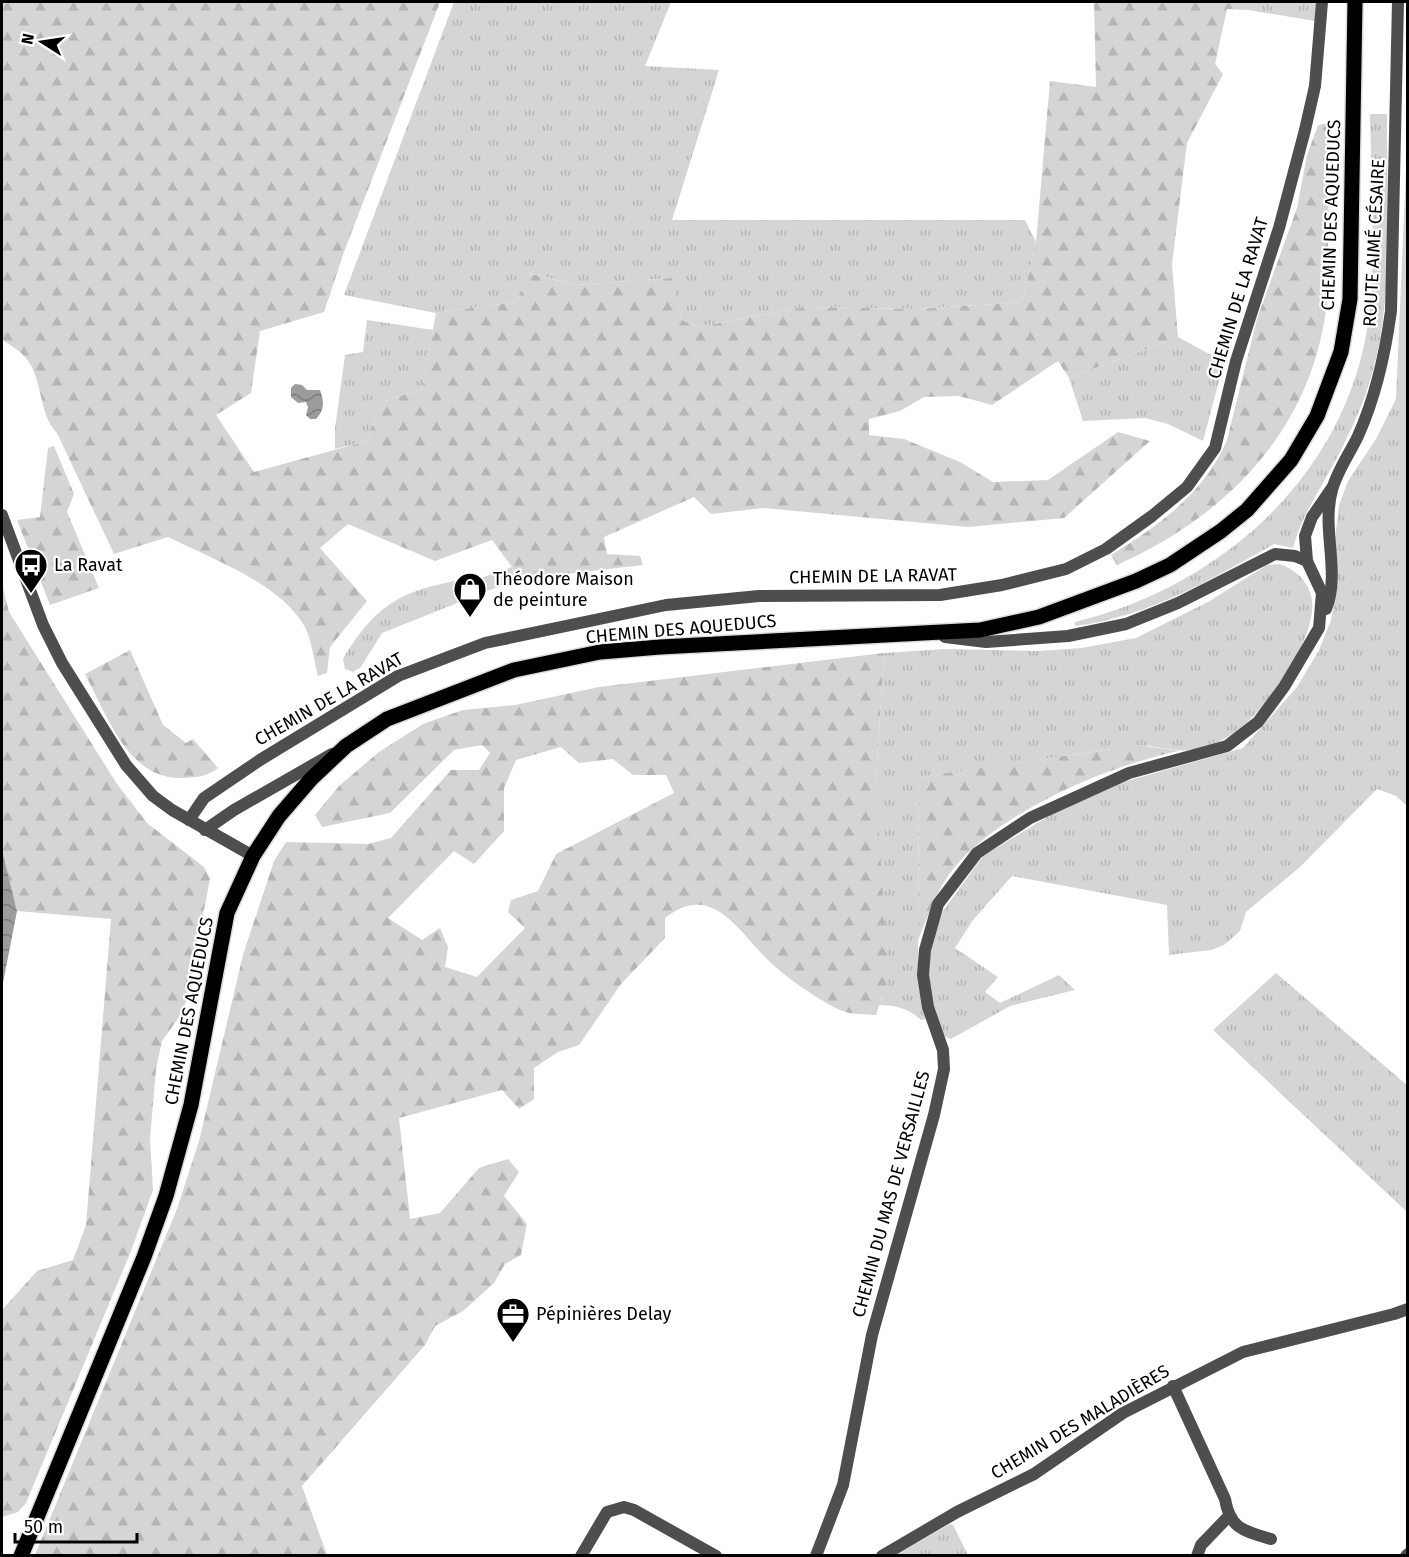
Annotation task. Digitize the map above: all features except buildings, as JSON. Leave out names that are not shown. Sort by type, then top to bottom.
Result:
[{"type":"main road","name":"CHEMIN DES AQUEDUCS","points":[[21,1556],[144,1257],[166,1196],[191,1105],[227,913],[253,856],[279,816],[311,779],[346,746],[387,719],[427,701],[514,670],[600,652],[720,643],[980,630],[1039,617],[1136,581],[1179,559],[1221,531],[1247,510],[1291,460],[1327,394],[1336,371],[1347,328],[1352,246],[1355,2]]},
{"type":"street","name":"CHEMIN DE LA RAVAT","points":[[189,820],[204,798],[260,760],[390,681],[450,654],[485,643],[666,606],[759,596],[940,595],[1002,585],[1066,569],[1106,549],[1152,516],[1187,487],[1215,447],[1236,361],[1279,228],[1305,130],[1315,86],[1322,2]]},
{"type":"street","name":"ROUTE AIMÉ CÉSAIRE","points":[[1322,617],[1331,590],[1327,530],[1332,488],[1370,408],[1386,347],[1394,263],[1398,2]]},
{"type":"street","name":"CHEMIN DU MAS DE VERSAILLES","points":[[816,1556],[843,1485],[872,1335],[934,1114],[944,1069],[943,1050],[927,1007],[924,975],[925,950],[938,904],[965,866],[977,854],[1049,808],[1129,773],[1227,746],[1258,722],[1305,654],[1322,617],[1322,593],[1307,561],[1304,548],[1307,527],[1332,488]]},
{"type":"street","points":[[2,515],[43,625],[83,701],[141,784],[153,796],[189,820],[253,856]]},
{"type":"street","points":[[923,634],[986,642],[1100,630],[1151,616],[1275,554],[1295,556],[1307,561]]},
{"type":"street","points":[[206,830],[234,810],[346,746]]},
{"type":"street","name":"CHEMIN DES MALADIÈRES","points":[[882,1556],[957,1512],[1035,1474],[1123,1413],[1243,1352],[1351,1326],[1407,1309]]},
{"type":"street","points":[[1173,1386],[1225,1499],[1228,1517],[1242,1530],[1271,1539]]},
{"type":"street","points":[[581,1556],[607,1512],[624,1507],[634,1510],[716,1556]]},
{"type":"street","points":[[1197,1556],[1201,1545],[1228,1517]]},
{"type":"green space","points":[[2,2],[440,2],[344,252],[324,312],[260,331],[251,393],[216,415],[254,472],[367,441],[382,402],[422,389],[436,313],[516,302],[529,273],[574,285],[672,278],[682,320],[699,327],[803,307],[919,309],[1022,302],[1036,242],[1050,81],[1096,87],[1094,2],[1248,2],[1248,10],[1227,9],[1215,64],[1223,74],[1187,143],[1172,264],[1178,337],[1069,378],[1058,361],[992,405],[959,396],[924,397],[900,411],[869,419],[869,435],[904,439],[960,462],[993,482],[1048,480],[1118,432],[1150,441],[1064,518],[968,527],[763,508],[711,514],[694,497],[604,537],[607,554],[640,556],[643,565],[515,580],[512,567],[492,540],[435,561],[348,524],[320,548],[367,601],[330,647],[327,673],[318,676],[305,627],[294,611],[279,597],[244,574],[168,537],[114,554],[57,433],[46,415],[30,364],[22,354],[2,339]]},
{"type":"green space","points":[[454,2],[671,2],[645,66],[719,70],[672,220],[1025,220],[1036,242],[1022,302],[919,309],[803,307],[699,327],[682,320],[671,278],[574,285],[530,273],[516,302],[436,313],[344,295]]},
{"type":"green space","points":[[1248,2],[1316,2],[1315,21],[1248,10]]},
{"type":"green space","points":[[1370,114],[1387,114],[1388,252],[1383,322],[1377,355],[1362,404],[1339,454],[1307,511],[1293,548],[1274,544],[1178,595],[1128,614],[1075,626],[1075,622],[1125,607],[1173,585],[1217,558],[1258,526],[1293,489],[1323,447],[1347,401],[1363,350],[1368,323],[1373,264]]},
{"type":"green space","points":[[1329,123],[1327,302],[1317,354],[1302,395],[1281,432],[1256,465],[1227,495],[1193,522],[1157,545],[1117,565],[1111,555],[1163,520],[1193,492],[1218,459],[1227,440],[1257,319],[1297,208],[1307,155],[1318,125]]},
{"type":"green space","points":[[1407,146],[1407,806],[1396,796],[1377,789],[1300,867],[1246,912],[1240,931],[1224,945],[1211,950],[1169,955],[1167,905],[1012,876],[973,920],[955,948],[998,977],[985,992],[1000,1003],[1059,975],[1075,990],[1010,1006],[951,1039],[944,1036],[929,993],[929,962],[935,929],[943,911],[983,856],[1072,802],[1113,785],[1243,748],[1297,687],[1319,650],[1331,620],[1338,581],[1335,540],[1339,505],[1348,481],[1376,439],[1396,399]]},
{"type":"green space","points":[[367,320],[433,330],[422,389],[382,402],[367,441],[335,449],[335,428],[345,355],[363,352]]},
{"type":"green space","points":[[1178,337],[1224,362],[1203,441],[1168,424],[1145,418],[1083,421],[1069,378]]},
{"type":"green space","points":[[54,446],[74,494],[67,512],[99,588],[50,605],[17,520],[40,517],[48,448]]},
{"type":"green space","points":[[1279,564],[1299,575],[1308,588],[1312,603],[1309,627],[1302,646],[1279,685],[1250,720],[1234,733],[1215,743],[1192,749],[1135,746],[919,777],[918,966],[926,1019],[921,1020],[901,1008],[878,1005],[882,999],[876,783],[884,653],[944,649],[1039,651],[1082,648],[1136,638],[1208,602],[1267,565]]},
{"type":"green space","points":[[512,567],[515,580],[382,633],[361,667],[353,672],[345,669],[343,659],[356,639],[368,623],[395,601],[428,587],[470,578],[475,580]]},
{"type":"green space","points":[[2,584],[9,612],[117,784],[147,823],[204,867],[210,879],[184,1010],[162,1041],[156,1069],[150,1139],[153,1190],[131,1251],[26,1503],[18,1512],[2,1517],[2,1310],[37,1271],[73,1260],[86,1225],[111,919],[17,911],[2,850]]},
{"type":"green space","points":[[130,650],[163,725],[186,743],[193,739],[218,768],[198,777],[165,776],[148,769],[122,742],[111,726],[85,674]]},
{"type":"green space","points":[[884,653],[876,783],[888,979],[876,1015],[844,1012],[811,994],[772,964],[733,922],[709,907],[696,905],[681,908],[665,918],[665,938],[621,984],[579,1045],[558,1052],[534,1068],[534,1099],[519,1109],[502,1090],[399,1118],[410,1219],[440,1213],[479,1168],[508,1159],[519,1172],[504,1196],[527,1224],[521,1255],[505,1264],[494,1283],[463,1311],[435,1326],[425,1345],[302,1486],[327,1555],[35,1555],[177,1209],[199,1141],[243,955],[274,861],[286,842],[368,844],[391,838],[451,770],[479,770],[490,753],[482,745],[454,750],[390,813],[322,827],[315,815],[339,786],[379,752],[423,724],[463,710],[515,705],[599,687]],"holes":[[[561,747],[579,763],[613,759],[633,775],[666,775],[674,793],[556,854],[538,891],[511,900],[508,912],[525,928],[477,977],[445,967],[448,947],[440,928],[422,940],[388,918],[454,851],[474,864],[504,831],[504,788],[516,760]]]},
{"type":"green space","points":[[1139,745],[1179,751],[1092,778],[1033,806],[1006,823],[982,841],[953,869],[935,899],[918,941],[919,777]]},
{"type":"green space","points":[[1276,973],[1407,1085],[1407,1212],[1213,1030]]},
{"type":"green space","points":[[950,1524],[953,1525],[968,1555],[896,1555]]},
{"type":"water","points":[[295,384],[302,385],[307,390],[320,390],[323,405],[316,419],[310,419],[306,415],[308,407],[306,402],[298,403],[291,397],[291,388]]},
{"type":"water","points":[[2,850],[17,911],[2,988]]},
{"type":"place","name":"La Ravat","points":[[31,594]]},
{"type":"place","name":"Théodore Maison de peinture","points":[[470,618]]},
{"type":"place","name":"Pépinières Delay","points":[[513,1343]]}]
